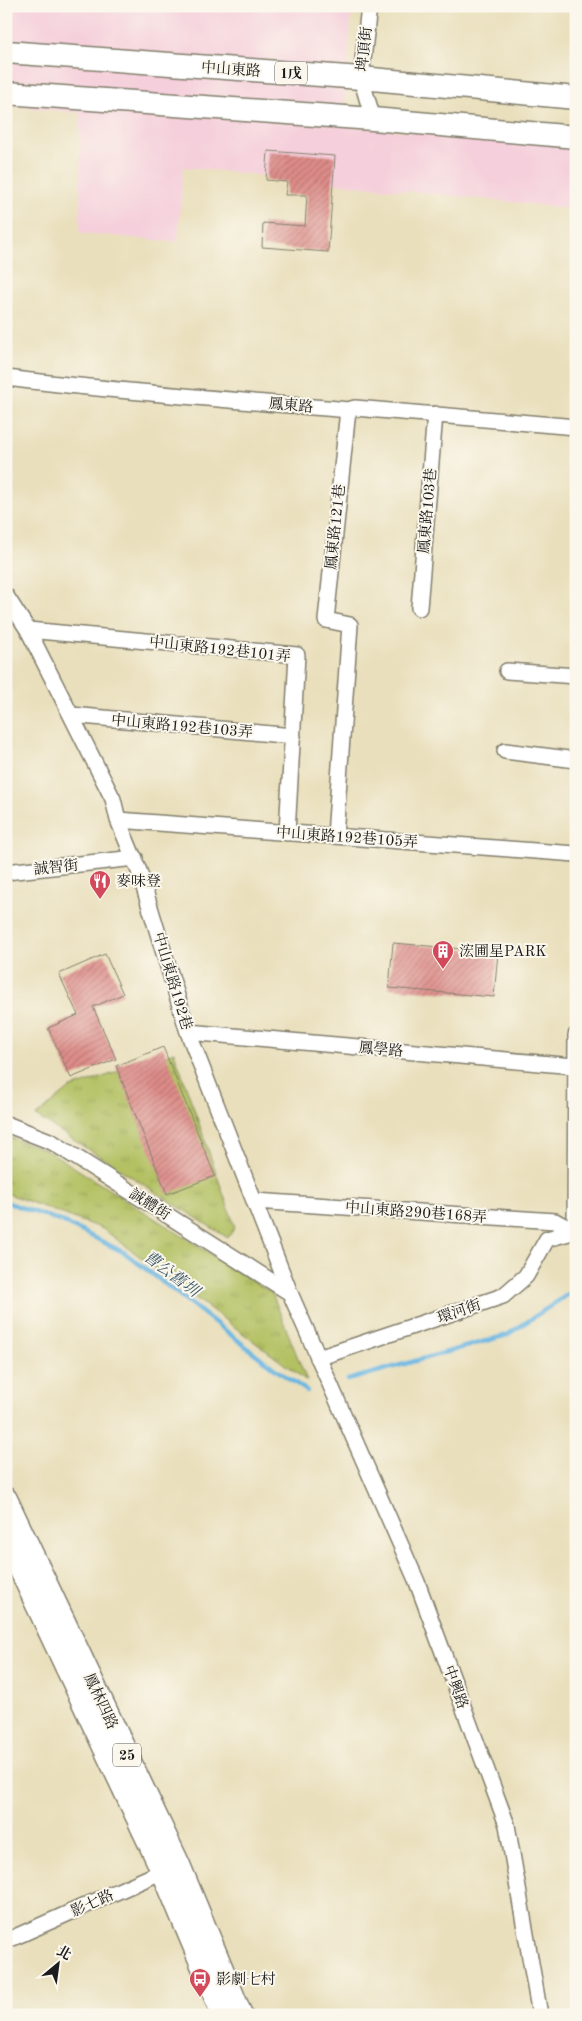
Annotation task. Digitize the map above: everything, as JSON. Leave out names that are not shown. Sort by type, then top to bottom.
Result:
[{"type":"main road","name":"中山東路","points":[[6,52],[360,78],[576,98]]},
{"type":"main road","points":[[6,93],[576,137]]},
{"type":"main road","name":"鳳林四路","points":[[6,1499],[171,1868],[223,2015]]},
{"type":"main road","name":"鳳林四路","points":[[6,1539],[171,1868],[241,2015]]},
{"type":"street","name":"埤頂街","points":[[369,6],[360,78],[373,120]]},
{"type":"street","name":"鳳東路","points":[[6,378],[88,388],[348,410],[355,408],[435,414],[576,427]]},
{"type":"street","name":"鳳東路121巷","points":[[335,836],[350,624],[326,620],[348,410]]},
{"type":"street","name":"鳳東路103巷","points":[[419,608],[435,414]]},
{"type":"street","name":"中山東路192巷","points":[[6,596],[28,630],[113,799],[118,820],[135,858],[188,1032],[290,1293],[324,1374]]},
{"type":"street","name":"中山東路192巷101弄","points":[[28,630],[297,655],[287,833]]},
{"type":"street","points":[[507,671],[576,676]]},
{"type":"street","name":"中山東路192巷103弄","points":[[72,715],[293,736]]},
{"type":"street","points":[[505,751],[576,760]]},
{"type":"street","name":"中山東路192巷105弄","points":[[118,820],[576,854]]},
{"type":"street","name":"誠智街","points":[[6,872],[135,858]]},
{"type":"street","name":"鳳學路","points":[[188,1032],[574,1066]]},
{"type":"street","points":[[575,1232],[574,1066],[576,1035]]},
{"type":"street","name":"誠體街","points":[[6,1124],[52,1142],[290,1293]]},
{"type":"street","name":"中山東路290巷168弄","points":[[255,1201],[555,1221],[575,1232]]},
{"type":"street","name":"環河街","points":[[318,1358],[503,1296],[526,1276],[547,1239],[575,1232]]},
{"type":"street","name":"中興路","points":[[324,1374],[417,1582],[507,1825],[540,2015]]},
{"type":"street","name":"影七路","points":[[6,1941],[171,1868]]},
{"type":"shaded area","points":[[6,6],[352,6],[343,126],[576,145],[576,209],[183,167],[178,242],[80,233],[80,113],[6,105]]},
{"type":"green space","points":[[174,1052],[235,1227],[228,1238],[36,1116],[69,1089]]},
{"type":"green space","points":[[6,1136],[47,1150],[272,1293],[307,1381],[103,1229],[6,1193]]},
{"type":"building","points":[[268,151],[335,156],[328,252],[262,247],[263,223],[305,226],[307,195],[285,195],[287,182],[266,180]]},
{"type":"building","name":"浤圃星PARK","points":[[393,943],[498,952],[494,997],[389,988]]},
{"type":"building","points":[[105,954],[123,994],[93,1007],[116,1059],[71,1078],[48,1028],[78,1015],[59,974]]},
{"type":"building","points":[[163,1047],[215,1176],[167,1194],[116,1066]]},
{"type":"waterway","name":"曹公舊圳","points":[[6,1202],[63,1222],[125,1253],[275,1369],[307,1391]]},
{"type":"waterway","name":"曹公舊圳","points":[[348,1380],[507,1335],[576,1289]]},
{"type":"place","name":"麥味登","points":[[100,900]]},
{"type":"place","name":"浤圃星PARK","points":[[443,970]]},
{"type":"place","name":"影劇七村","points":[[200,1998]]}]
